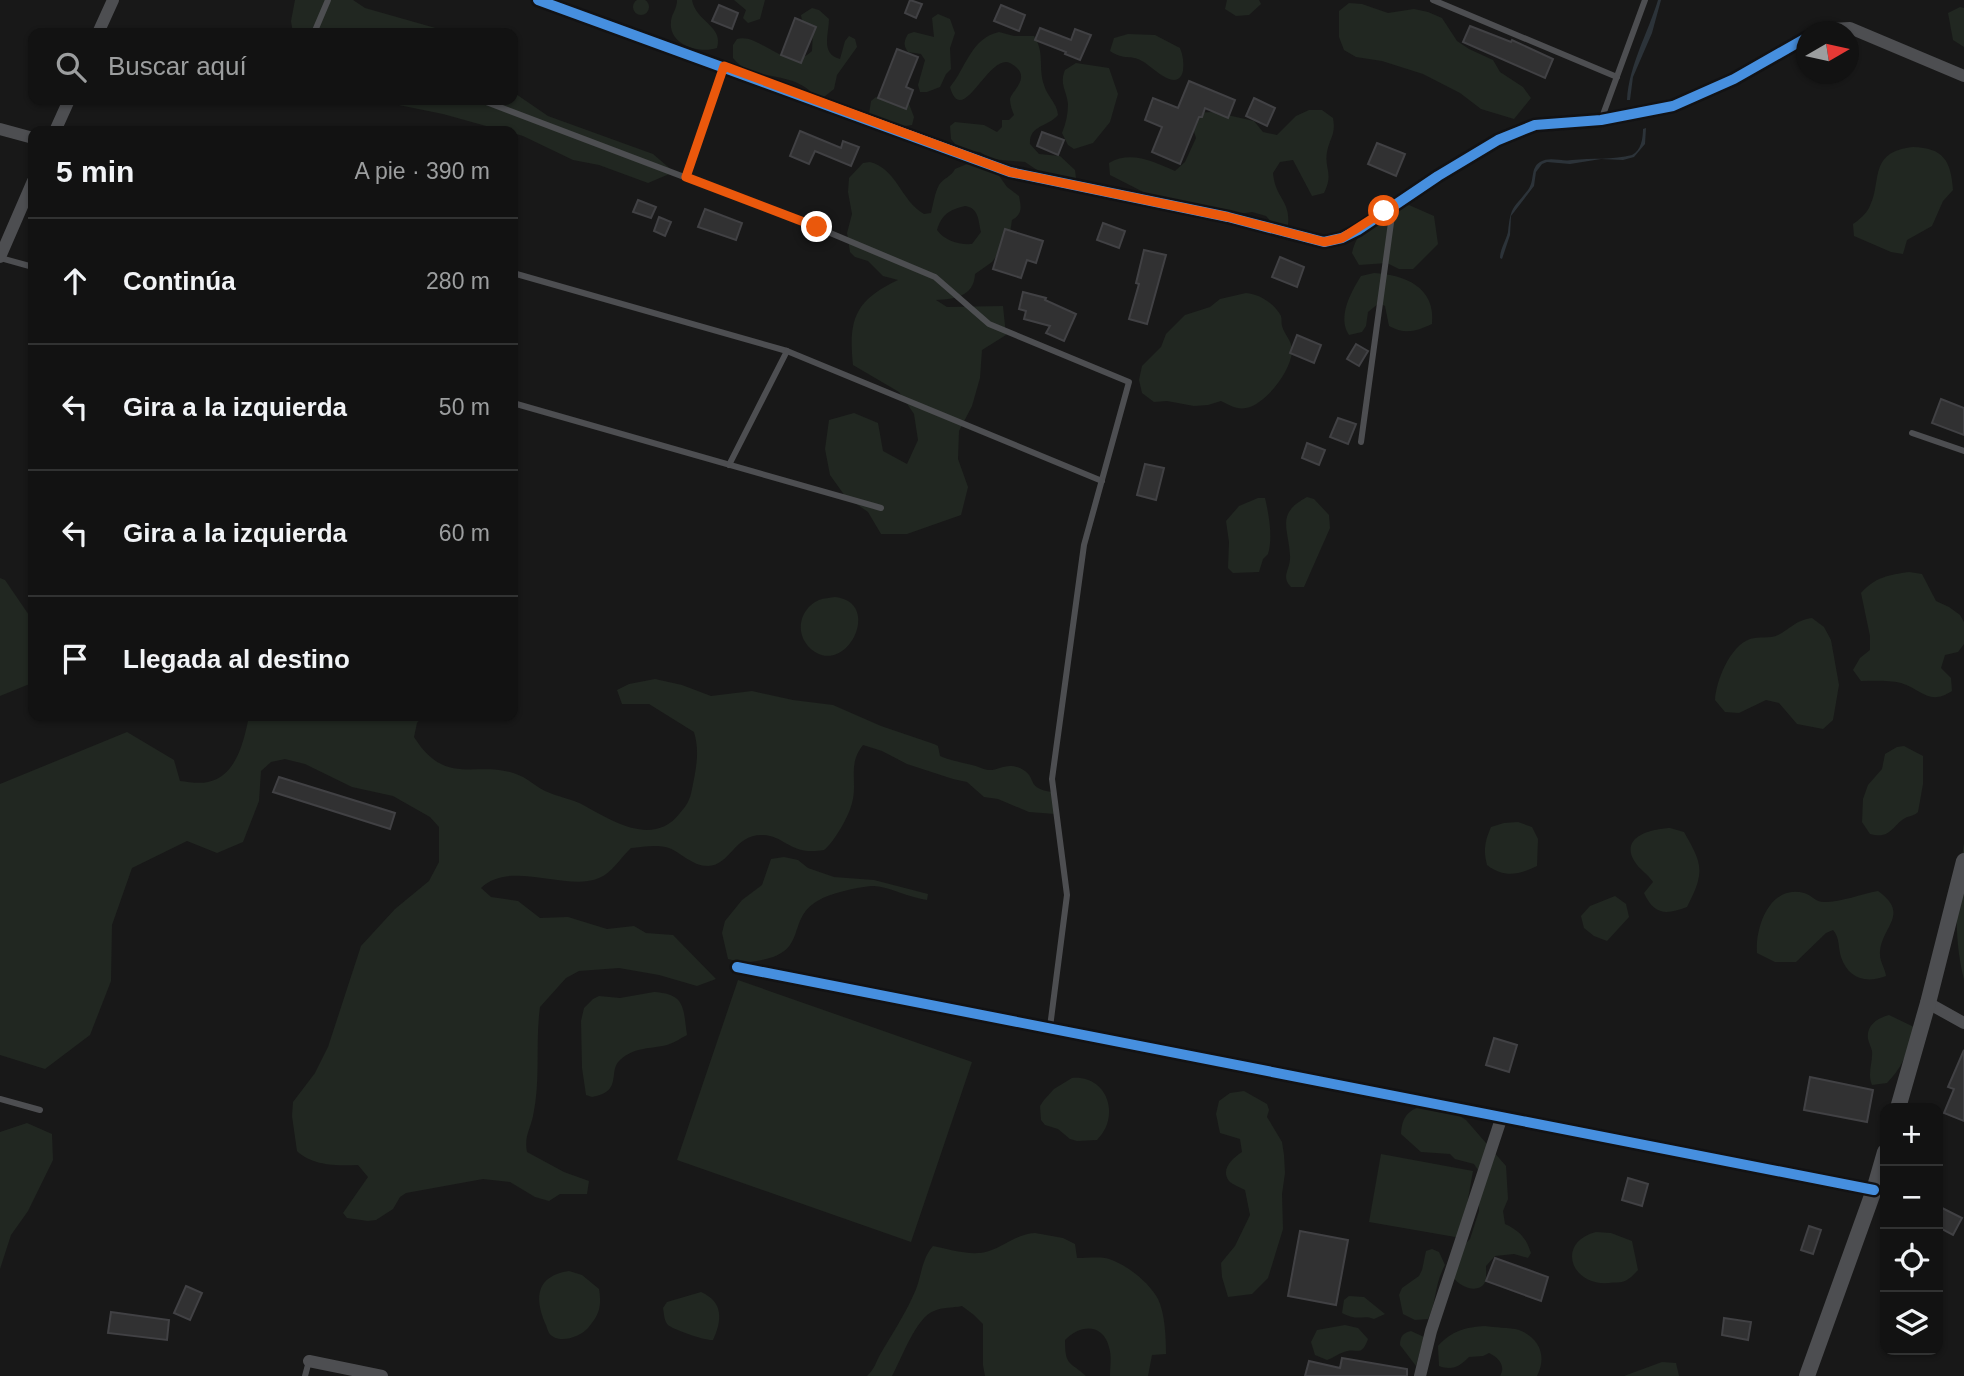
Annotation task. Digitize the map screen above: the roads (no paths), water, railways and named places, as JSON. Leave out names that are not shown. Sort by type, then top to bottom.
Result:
[{"type":"street","points":[[100,28],[113,0]]},
{"type":"street","points":[[538,0],[1010,172],[1228,217],[1324,242],[1342,238],[1498,140],[1535,125],[1601,120],[1673,106],[1734,79],[1796,44]]},
{"type":"street","points":[[1859,33],[1964,76]]},
{"type":"street","points":[[57,126],[67,105]]},
{"type":"street","points":[[0,129],[28,137]]},
{"type":"street","points":[[0,257],[28,193]]},
{"type":"street","points":[[1899,1103],[1964,861]]},
{"type":"street","points":[[737,967],[1874,1190]]},
{"type":"street","points":[[1928,1003],[1964,1023]]},
{"type":"street","points":[[1420,1376],[1431,1331],[1502,1116]]},
{"type":"street","points":[[1807,1376],[1881,1166]]},
{"type":"street","points":[[309,1361],[382,1376]]},
{"type":"lane","points":[[316,28],[328,0]]},
{"type":"lane","points":[[1433,0],[1617,77]]},
{"type":"lane","points":[[1601,120],[1645,0]]},
{"type":"lane","points":[[686,177],[724,66]]},
{"type":"lane","points":[[494,105],[686,177],[936,277],[989,324],[1129,382],[1084,545],[1052,779],[1067,895],[1050,1027]]},
{"type":"lane","points":[[1362,442],[1393,206]]},
{"type":"lane","points":[[0,257],[28,265]]},
{"type":"lane","points":[[518,274],[787,351],[1102,481]]},
{"type":"lane","points":[[729,465],[787,351]]},
{"type":"lane","points":[[518,404],[881,508]]},
{"type":"lane","points":[[1912,433],[1964,452]]},
{"type":"lane","points":[[0,1099],[40,1110]]},
{"type":"lane","points":[[305,1376],[309,1361]]}]
